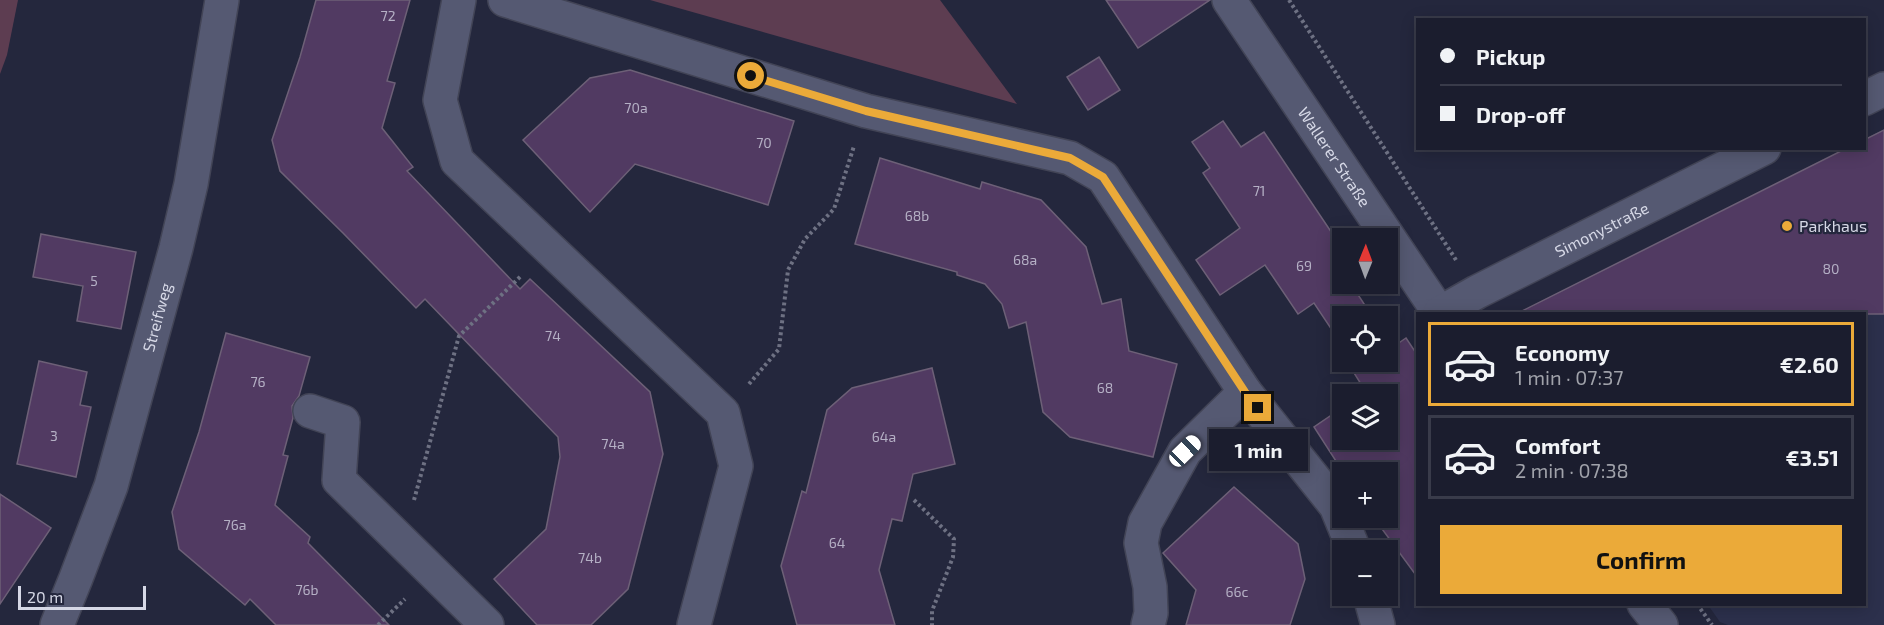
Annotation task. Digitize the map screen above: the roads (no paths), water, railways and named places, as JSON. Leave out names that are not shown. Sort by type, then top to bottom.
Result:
[{"type":"street","name":"Streifweg","points":[[57,625],[111,486],[172,260],[191,184],[222,0]]},
{"type":"street","points":[[459,0],[440,100],[457,161],[723,413],[736,466],[694,625]]},
{"type":"street","points":[[505,0],[866,111],[1070,158],[1103,177],[1245,392],[1336,506],[1350,540]]},
{"type":"street","name":"Wallerer Straße","points":[[1229,0],[1439,312]]},
{"type":"street","points":[[1866,98],[1884,89]]},
{"type":"street","name":"Simonystraße","points":[[1442,312],[1477,292],[1760,150]]},
{"type":"street","points":[[1148,625],[1151,613],[1150,587],[1141,543],[1145,523],[1185,451],[1245,392]]},
{"type":"street","points":[[310,411],[343,422],[339,480],[487,625]]},
{"type":"street","points":[[1373,606],[1378,625]]},
{"type":"street","points":[[1646,606],[1661,625]]},
{"type":"place","name":"Parkhaus","points":[[1787,226]]}]
